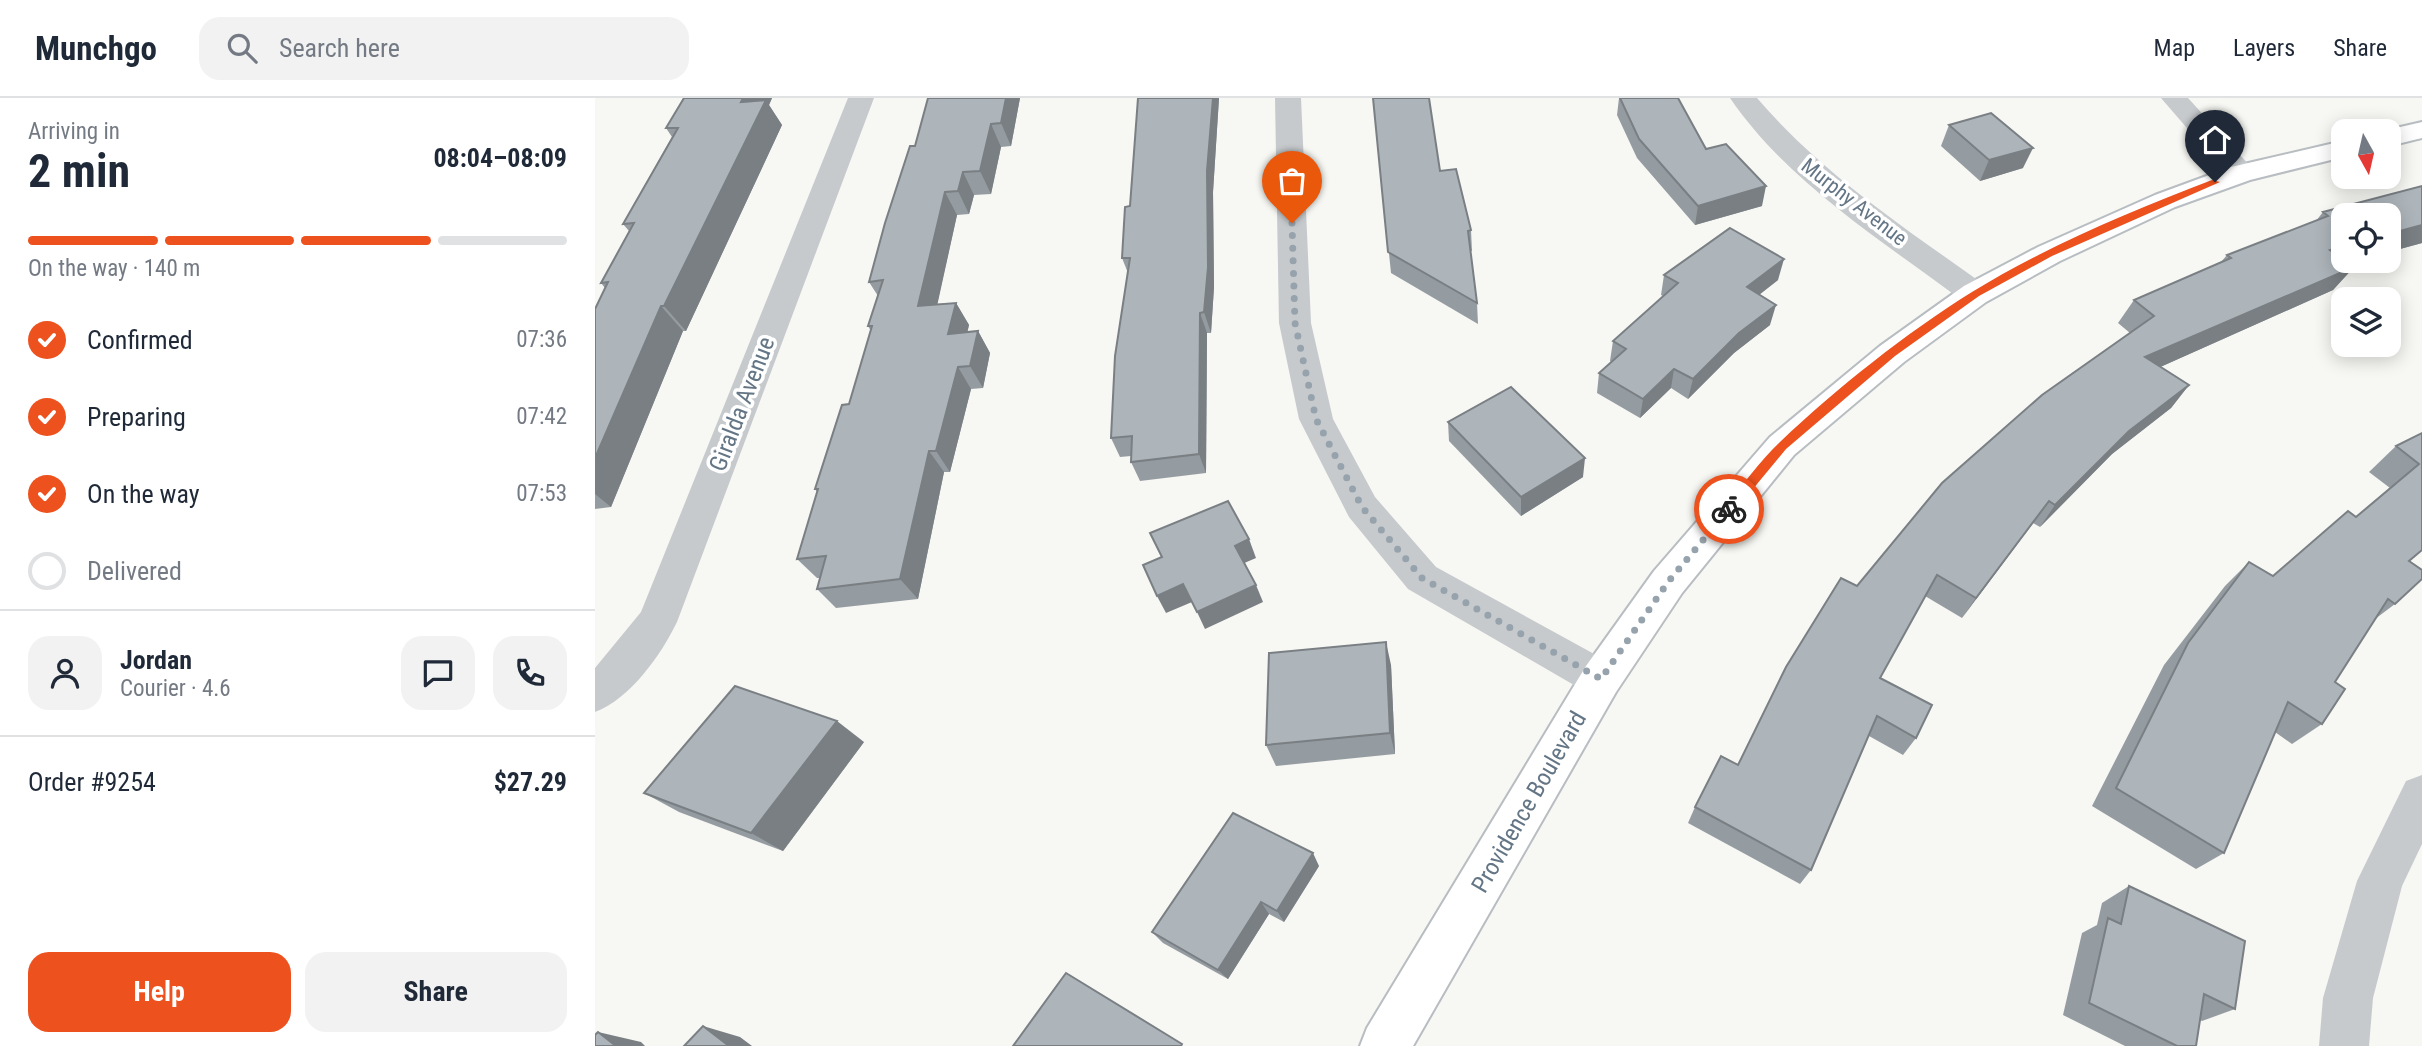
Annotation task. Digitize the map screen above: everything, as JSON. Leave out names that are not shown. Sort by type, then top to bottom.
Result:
[{"type":"main road","points":[[2401,135],[2422,130]]},
{"type":"main road","name":"Providence Boulevard","points":[[1385,1046],[1601,679],[1668,582],[1783,446],[1892,354],[1975,294],[2049,254],[2165,201],[2241,173],[2331,152]]},
{"type":"street","name":"Giralda Avenue","points":[[595,693],[615,676],[657,622],[861,98]]},
{"type":"street","points":[[1288,98],[1295,323],[1316,419],[1362,507],[1422,578],[1601,679]]},
{"type":"street","name":"Murphy Avenue","points":[[1743,98],[1764,125],[1812,172],[1975,294]]},
{"type":"street","points":[[2174,98],[2241,173]]},
{"type":"street","points":[[2344,1046],[2348,998],[2380,881],[2422,796]]},
{"type":"building","points":[[684,98],[743,98],[741,102],[766,100],[664,306],[661,306],[595,458],[595,309],[608,282],[601,283],[634,223],[623,224],[678,128],[666,128]]},
{"type":"building","points":[[928,98],[1006,98],[1001,123],[991,124],[980,171],[963,172],[958,191],[945,192],[918,306],[956,303],[948,334],[978,331],[970,366],[958,367],[936,451],[929,451],[900,579],[817,589],[826,556],[797,559],[818,489],[815,489],[842,405],[849,404],[872,326],[868,326],[883,280],[869,282],[885,223],[910,146],[915,146]]},
{"type":"building","points":[[1138,98],[1213,98],[1207,171],[1208,267],[1204,312],[1200,313],[1199,454],[1131,462],[1132,436],[1111,438],[1115,356],[1130,258],[1122,258],[1125,207],[1130,206]]},
{"type":"building","points":[[1373,98],[1429,98],[1440,171],[1456,169],[1471,230],[1468,231],[1477,303],[1388,252]]},
{"type":"building","points":[[1620,98],[1678,98],[1706,149],[1726,144],[1766,186],[1698,206],[1639,139]]},
{"type":"building","points":[[1991,113],[2033,148],[1989,160],[1949,125]]},
{"type":"building","points":[[2422,186],[2422,225],[2401,231],[2401,203],[2357,203]]},
{"type":"building","points":[[2331,210],[2331,273],[2340,273],[2145,357],[2189,385],[2129,431],[2055,505],[2049,501],[1976,598],[1937,575],[1880,678],[1932,705],[1916,738],[1877,716],[1811,870],[1695,807],[1721,756],[1738,765],[1786,667],[1841,578],[1857,586],[1942,483],[2042,395],[2154,316],[2134,300],[2231,258],[2227,255],[2328,216],[2323,212]]},
{"type":"building","points":[[1730,228],[1784,259],[1747,287],[1776,305],[1739,333],[1693,379],[1674,369],[1643,399],[1599,373],[1626,349],[1613,341],[1678,283],[1664,275]]},
{"type":"building","points":[[1511,387],[1585,458],[1521,497],[1448,422]]},
{"type":"building","points":[[2422,433],[2422,550],[2409,561],[2422,570],[2422,579],[2395,604],[2388,599],[2335,682],[2345,689],[2322,724],[2288,702],[2224,853],[2116,788],[2188,643],[2249,562],[2273,576],[2348,511],[2356,517],[2419,464],[2396,446]]},
{"type":"building","points":[[1228,501],[1249,539],[1235,546],[1256,585],[1197,612],[1183,584],[1157,596],[1143,565],[1162,557],[1150,533]]},
{"type":"building","points":[[1386,642],[1390,733],[1266,745],[1269,653]]},
{"type":"building","points":[[735,686],[837,721],[751,833],[644,793]]},
{"type":"building","points":[[1233,813],[1313,853],[1277,911],[1261,902],[1218,970],[1152,932]]},
{"type":"building","points":[[2129,886],[2245,941],[2235,1009],[2204,994],[2196,1046],[2177,1046],[2089,1003],[2108,918],[2121,924]]},
{"type":"building","points":[[1066,973],[1182,1044],[1181,1046],[1013,1046]]},
{"type":"building","points":[[703,1026],[729,1046],[684,1046]]},
{"type":"building","points":[[598,1032],[616,1046],[595,1046],[595,1035]]},
{"type":"way so far","points":[[1292,223],[1295,323],[1316,419],[1362,507],[1422,578],[1601,679],[1668,582],[1729,509]]},
{"type":"route","points":[[1729,509],[1783,446],[1892,354],[1975,294],[2049,254],[2165,201],[2215,182]]}]
